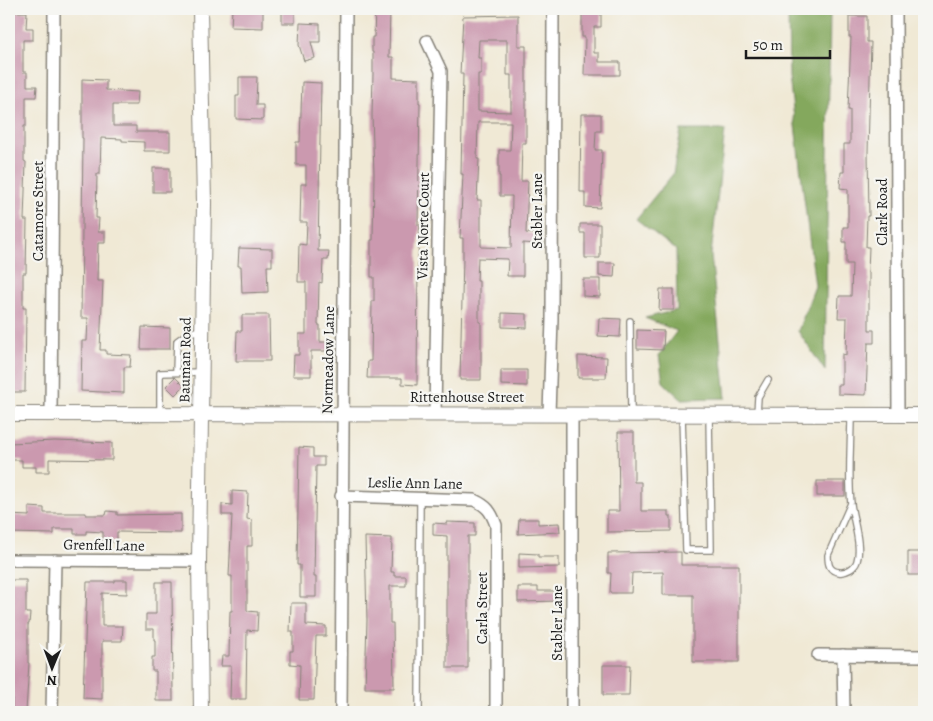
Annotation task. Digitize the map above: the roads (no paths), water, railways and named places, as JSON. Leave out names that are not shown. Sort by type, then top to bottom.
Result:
[{"type":"street","name":"Catamore Street","points":[[51,414],[54,9]]},
{"type":"street","name":"Bauman Road","points":[[200,9],[204,203],[199,561],[201,712]]},
{"type":"street","name":"Normeadow Lane","points":[[341,712],[346,9]]},
{"type":"street","name":"Stabler Lane","points":[[549,414],[552,319],[552,9]]},
{"type":"street","name":"Clark Road","points":[[896,9],[898,414]]},
{"type":"street","name":"Vista Norte Court","points":[[427,41],[441,71],[435,414]]},
{"type":"street","name":"Rittenhouse Street","points":[[9,414],[924,415]]},
{"type":"street","name":"Stabler Lane","points":[[572,414],[572,712]]},
{"type":"street","name":"Leslie Ann Lane","points":[[342,496],[474,500],[486,506]]},
{"type":"street","name":"Carla Street","points":[[486,506],[493,516],[496,525],[496,712]]},
{"type":"street","name":"Grenfell Lane","points":[[9,560],[199,561]]},
{"type":"street","points":[[52,712],[55,560]]},
{"type":"street","points":[[818,655],[924,656]]},
{"type":"street","points":[[843,655],[844,712]]},
{"type":"lane","points":[[630,321],[631,414]]},
{"type":"lane","points":[[176,372],[177,341],[188,333],[202,329]]},
{"type":"lane","points":[[160,414],[160,373],[202,372]]},
{"type":"lane","points":[[757,414],[758,397],[768,380]]},
{"type":"lane","points":[[682,414],[686,550],[711,550],[709,414]]},
{"type":"lane","points":[[851,503],[828,555],[828,564],[831,569],[837,572],[850,570],[857,563],[858,554],[851,503],[852,414]]},
{"type":"lane","points":[[419,712],[420,498]]}]
